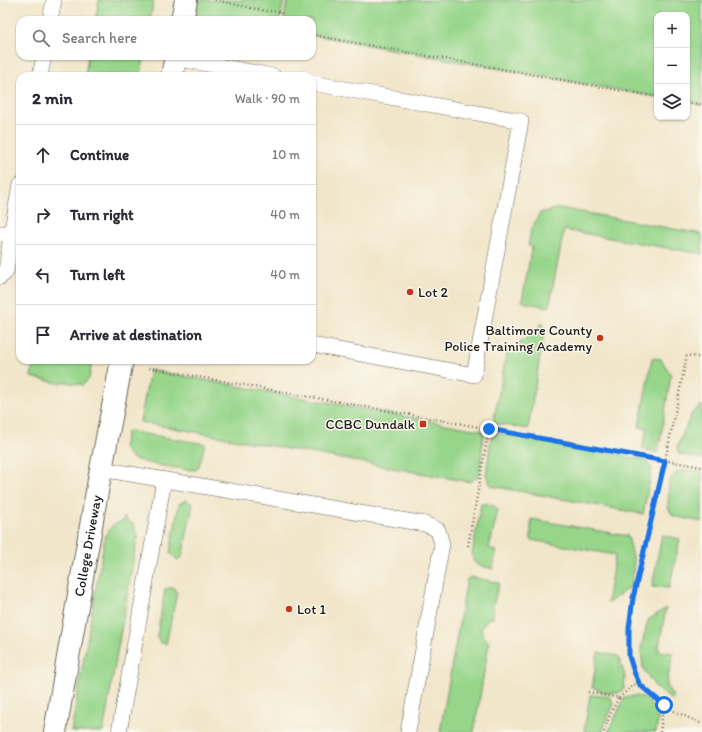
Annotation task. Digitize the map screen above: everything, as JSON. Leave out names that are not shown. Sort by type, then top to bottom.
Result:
[{"type":"street","points":[[183,16],[186,0]]},
{"type":"street","name":"College Driveway","points":[[55,732],[101,469],[122,364]]},
{"type":"lane","points":[[51,16],[54,0]]},
{"type":"lane","points":[[41,72],[43,60]]},
{"type":"lane","points":[[174,63],[236,72]]},
{"type":"lane","points":[[316,84],[521,121],[474,375],[316,345]]},
{"type":"lane","points":[[0,277],[6,272],[5,234],[16,199]]},
{"type":"lane","points":[[101,469],[425,524],[438,530],[442,544],[408,732]]},
{"type":"lane","points":[[118,732],[164,480]]},
{"type":"path","points":[[215,0],[265,11],[281,12],[282,16]]},
{"type":"path","points":[[316,36],[654,96]]},
{"type":"path","points":[[690,103],[702,105]]},
{"type":"path","points":[[702,358],[687,355],[665,461],[633,598],[629,628],[629,658],[640,685],[664,705],[702,724]]},
{"type":"path","points":[[133,364],[702,467]]},
{"type":"path","points":[[604,732],[612,709],[619,698],[638,681]]},
{"type":"path","points":[[588,692],[619,698]]},
{"type":"path","points":[[660,732],[664,705]]},
{"type":"green space","points":[[99,0],[154,0],[151,16],[96,16]]},
{"type":"green space","points":[[199,0],[284,0],[281,16],[196,16]]},
{"type":"green space","points":[[287,0],[702,0],[702,105],[690,103],[690,12],[654,12],[654,96],[316,36],[316,16],[285,16]]},
{"type":"green space","points":[[87,60],[143,60],[142,72],[86,72]]},
{"type":"green space","points":[[559,208],[702,234],[702,254],[564,230],[549,307],[523,302],[532,247],[528,245],[531,230],[540,213]]},
{"type":"green space","points":[[543,322],[544,333],[528,429],[493,423],[507,353],[528,337]]},
{"type":"green space","points":[[652,358],[661,359],[671,375],[658,453],[642,449],[647,428],[639,427]]},
{"type":"green space","points":[[33,364],[91,364],[89,379],[83,385],[66,382],[58,383],[31,377]]},
{"type":"green space","points":[[150,370],[484,431],[479,476],[470,482],[140,422]]},
{"type":"green space","points":[[702,405],[702,459],[679,454],[677,447],[692,413]]},
{"type":"green space","points":[[127,431],[205,444],[199,466],[196,470],[191,470],[162,466],[135,459],[130,456],[123,447]]},
{"type":"green space","points":[[496,433],[643,459],[652,468],[643,514],[491,486],[486,475],[491,439]]},
{"type":"green space","points":[[690,470],[702,472],[702,522],[673,516],[668,508],[669,480],[677,472]]},
{"type":"green space","points":[[186,500],[193,504],[182,557],[177,560],[170,553],[179,504]]},
{"type":"green space","points":[[486,503],[494,506],[498,511],[489,548],[496,551],[493,569],[474,562],[472,554],[481,504]]},
{"type":"green space","points":[[123,517],[133,524],[138,534],[103,732],[71,732],[105,536],[113,525],[124,520]]},
{"type":"green space","points":[[531,519],[628,536],[634,561],[632,585],[607,604],[615,555],[531,540]]},
{"type":"green space","points":[[662,535],[680,539],[669,588],[652,587]]},
{"type":"green space","points":[[472,577],[499,583],[493,606],[493,618],[487,619],[481,629],[483,635],[489,643],[474,732],[440,732],[467,579]]},
{"type":"green space","points":[[174,587],[177,593],[166,644],[160,643],[157,637],[165,589]]},
{"type":"green space","points":[[666,608],[659,651],[673,653],[667,683],[673,697],[672,700],[656,688],[643,668],[641,648],[648,620]]},
{"type":"green space","points":[[598,652],[618,656],[625,676],[624,689],[618,693],[605,693],[592,687]]},
{"type":"green space","points":[[590,695],[610,697],[614,704],[603,732],[584,732]]},
{"type":"green space","points":[[625,697],[644,697],[659,713],[656,732],[608,732]]},
{"type":"place","name":"Lot 2","points":[[410,292]]},
{"type":"place","name":"Baltimore County Police Training Academy","points":[[600,338]]},
{"type":"place","name":"CCBC Dundalk","points":[[423,424]]},
{"type":"place","name":"Lot 1","points":[[289,609]]},
{"type":"route","points":[[489,429],[665,461],[633,598],[629,628],[629,658],[634,672],[640,685],[664,705]]}]
